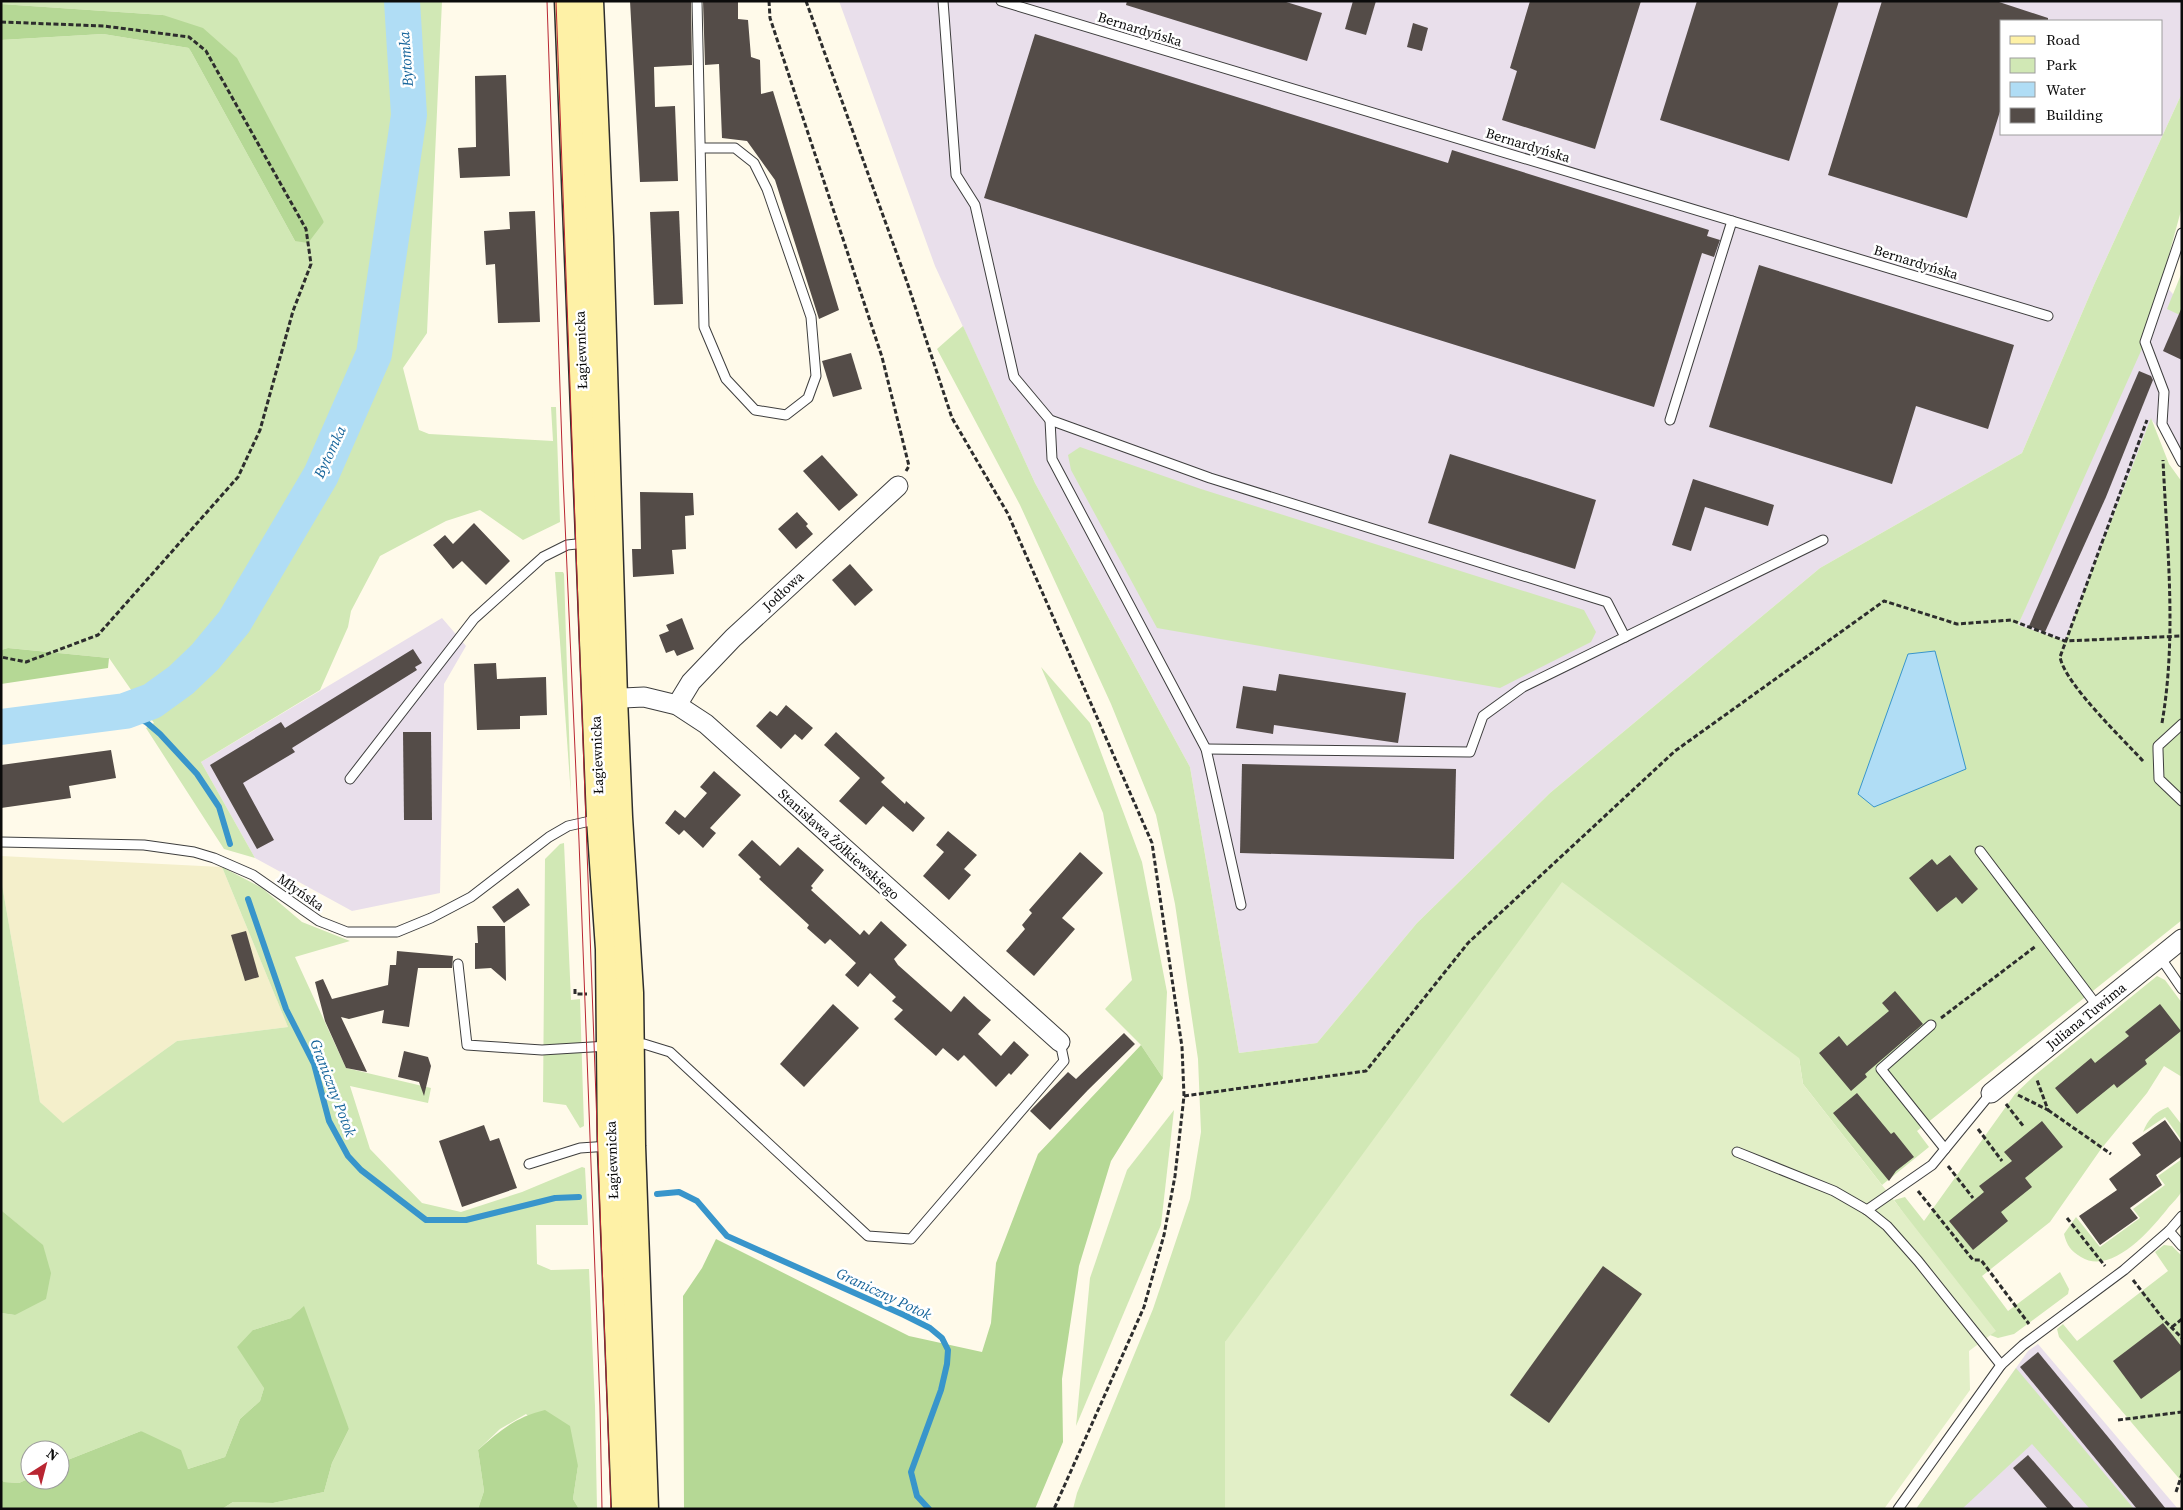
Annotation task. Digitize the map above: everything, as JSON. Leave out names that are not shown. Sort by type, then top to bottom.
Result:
[{"type":"main road","name":"Łagiewnicka","points":[[568,1],[599,542],[609,818],[610,949],[620,1045],[625,1509]]},
{"type":"main road","name":"Łagiewnicka","points":[[590,1],[600,246],[599,542]]},
{"type":"main road","name":"Łagiewnicka","points":[[621,1146],[645,1509]]},
{"type":"street","name":"Jodłowa","points":[[678,705],[691,682],[733,638],[898,486]]},
{"type":"street","name":"Stanisława Żółkiewskiego","points":[[605,699],[644,697],[678,705],[706,724],[1060,1042]]},
{"type":"street","name":"Juliana Tuwima","points":[[1995,1090],[2182,939]]},
{"type":"lane","points":[[697,1],[702,148],[704,327],[726,379],[755,410],[786,415],[808,398],[816,376],[811,317],[767,188],[754,162],[735,148],[702,148]]},
{"type":"lane","points":[[943,1],[956,175],[975,205],[1014,377],[1050,420],[1210,478],[1608,602],[1625,637]]},
{"type":"lane","name":"Bernardyńska","points":[[1001,1],[2048,316]]},
{"type":"lane","points":[[1670,420],[1732,221]]},
{"type":"lane","points":[[2182,233],[2145,342],[2164,392],[2162,424],[2182,462]]},
{"type":"lane","points":[[1050,420],[1052,459],[1206,749],[1241,905]]},
{"type":"lane","points":[[1206,749],[1470,752],[1483,716],[1523,687],[1823,540]]},
{"type":"lane","points":[[350,779],[474,619],[543,557],[567,545],[599,542]]},
{"type":"lane","points":[[2182,724],[2158,746],[2160,779],[2182,801]]},
{"type":"lane","name":"Młyńska","points":[[1,842],[144,845],[194,852],[214,858],[253,875],[312,917],[347,932],[398,932],[431,918],[471,897],[549,837],[568,826],[609,818]]},
{"type":"lane","points":[[1980,851],[2098,1007]]},
{"type":"lane","points":[[2160,957],[2182,989]]},
{"type":"lane","points":[[458,964],[467,1045],[542,1050],[644,1044],[670,1052],[868,1236],[911,1238],[1064,1061],[1060,1042]]},
{"type":"lane","points":[[1931,1025],[1881,1069],[1942,1152]]},
{"type":"lane","points":[[1867,1210],[1932,1165],[1995,1090]]},
{"type":"lane","points":[[529,1164],[580,1148],[621,1146]]},
{"type":"lane","points":[[1737,1152],[1834,1191],[1867,1210],[1887,1226],[2001,1365]]},
{"type":"lane","points":[[1898,1509],[2001,1365],[2036,1335],[2124,1270],[2169,1231],[2182,1216]]},
{"type":"lane","points":[[2169,1231],[2182,1246]]},
{"type":"path","points":[[769,1],[770,18],[882,357],[909,466],[898,486]]},
{"type":"path","points":[[806,1],[908,285],[952,418],[1008,514],[1152,843],[1182,1047],[1184,1096],[1175,1176],[1164,1235],[1144,1307],[1054,1509]]},
{"type":"path","points":[[1,22],[104,26],[189,37],[206,51],[306,229],[311,264],[293,311],[260,430],[238,477],[98,635],[26,662],[1,657]]},
{"type":"path","points":[[2160,779],[2087,700],[2062,664],[2060,657],[2148,419],[2164,401]]},
{"type":"path","points":[[2158,746],[2168,690],[2167,668],[2171,637],[2162,424]]},
{"type":"path","points":[[1184,1096],[1366,1071],[1468,943],[1675,751],[1884,601],[1957,624],[2011,620],[2065,641],[2182,636]]},
{"type":"path","points":[[1931,1025],[2034,947],[2047,940]]},
{"type":"path","points":[[2039,1054],[2035,1075],[2048,1110]]},
{"type":"path","points":[[1995,1090],[2048,1110],[2111,1154]]},
{"type":"path","points":[[1995,1090],[2024,1126]]},
{"type":"path","points":[[1970,1119],[2002,1162]]},
{"type":"path","points":[[1942,1152],[1973,1198]]},
{"type":"path","points":[[1910,1180],[1973,1260],[1981,1260],[2036,1335]]},
{"type":"path","points":[[2067,1218],[2114,1278]]},
{"type":"path","points":[[2124,1270],[2182,1338]]},
{"type":"path","points":[[2172,1327],[2182,1319]]},
{"type":"path","points":[[2118,1420],[2182,1412]]},
{"type":"path","points":[[2176,1492],[2182,1474]]},
{"type":"shaded area","points":[[839,1],[2182,1],[2182,93],[2163,134],[2163,20],[2000,20],[2000,135],[2163,135],[2094,285],[2022,453],[1820,568],[1550,793],[1417,923],[1317,1043],[1239,1053],[1190,767],[1035,483],[935,266]]},
{"type":"shaded area","points":[[2162,282],[2182,304],[2182,458],[2151,419],[2065,641],[2018,625]]},
{"type":"shaded area","points":[[442,618],[466,646],[444,684],[440,893],[352,911],[255,858],[201,762]]},
{"type":"shaded area","points":[[1,856],[222,867],[288,1027],[177,1041],[63,1124],[40,1102],[1,879]]},
{"type":"shaded area","points":[[2038,1344],[2178,1509],[1916,1509],[2028,1351]]},
{"type":"green space","points":[[1,1],[442,1],[427,333],[403,368],[419,430],[429,434],[553,441],[551,407],[556,407],[560,522],[523,540],[480,510],[446,521],[380,556],[351,611],[348,627],[320,690],[201,762],[255,858],[224,849],[146,728],[154,723],[109,658],[8,648],[1,650],[1,40],[103,34],[189,48],[163,15],[1,4]],"holes":[[[190,49],[324,222],[295,241]]]},
{"type":"green space","points":[[1,4],[163,15],[203,28],[237,58],[324,222],[308,243],[295,241],[189,48],[103,34],[1,40]]},
{"type":"green space","points":[[2182,93],[2182,207],[2145,342],[2018,625],[2065,641],[2151,418],[2169,464],[2182,482],[2182,920],[1917,1131],[1929,1147],[1882,1185],[1803,1084],[1799,1058],[1225,1342],[1225,1509],[1073,1509],[1077,1493],[1153,1309],[1190,1199],[1201,1132],[1198,1059],[1175,904],[1156,815],[1111,704],[1020,505],[937,349],[963,326],[1035,483],[1190,767],[1239,1053],[1317,1043],[1417,923],[1550,793],[1820,568],[2022,453],[2094,285]]},
{"type":"green space","points":[[2182,272],[2182,316],[2167,309]]},
{"type":"green space","points":[[1080,447],[1201,489],[1584,610],[1596,632],[1591,642],[1500,688],[1157,628],[1071,470],[1068,455]]},
{"type":"green space","points":[[555,572],[563,572],[564,574],[571,796]]},
{"type":"green space","points":[[8,648],[109,658],[108,668],[1,684],[1,650]]},
{"type":"green space","points":[[1041,667],[1090,723],[1142,862],[1167,992],[1163,1078],[1141,1045],[1105,1009],[1132,980],[1103,813]]},
{"type":"green space","points":[[564,843],[571,1000],[580,999],[584,1126],[580,1128],[566,1105],[543,1102],[545,859],[560,844]]},
{"type":"green space","points":[[222,867],[262,888],[302,922],[350,941],[295,957],[346,1068],[431,1088],[428,1103],[350,1086],[370,1149],[422,1203],[461,1212],[522,1192],[582,1167],[585,1168],[588,1225],[536,1225],[537,1264],[551,1270],[589,1269],[597,1509],[579,1509],[573,1499],[578,1466],[526,1414],[500,1429],[478,1450],[484,1491],[478,1509],[222,1509],[233,1502],[273,1503],[324,1492],[332,1463],[349,1429],[291,1318],[253,1330],[264,1388],[260,1401],[240,1419],[225,1457],[188,1469],[141,1431],[70,1459],[70,1440],[20,1440],[20,1483],[4,1482],[1,1479],[1,1313],[15,1315],[42,1245],[1,1210],[1,879],[40,1102],[63,1123],[177,1041],[288,1027]]},
{"type":"green space","points":[[1562,882],[1799,1058],[1803,1084],[1996,1331],[1969,1351],[1970,1390],[1884,1509],[1225,1509],[1225,1342]]},
{"type":"green space","points":[[2157,976],[2165,980],[2182,1003],[2182,1077],[2164,1066],[2147,1093],[2101,1149],[2050,1222],[1982,1276],[2008,1311],[2060,1272],[2069,1289],[2068,1294],[2014,1334],[1998,1338],[1990,1335],[1894,1200],[1905,1197],[1924,1221],[2015,1094],[2035,1075]]},
{"type":"green space","points":[[1141,1045],[1163,1078],[1111,1161],[1079,1266],[1062,1379],[1063,1442],[1035,1509],[684,1509],[683,1296],[702,1268],[716,1239],[909,1336],[982,1352],[991,1323],[996,1263],[1038,1154]]},
{"type":"green space","points":[[2168,1107],[2182,1125],[2182,1141],[2165,1117],[2143,1132],[2152,1116]]},
{"type":"green space","points":[[1174,1110],[1161,1225],[1076,1426],[1090,1278],[1127,1170]]},
{"type":"green space","points":[[2182,1159],[2181,1192],[2151,1228],[2129,1248],[2117,1256],[2093,1261],[2081,1257],[2070,1248],[2064,1234],[2076,1217],[2100,1247],[2140,1218],[2133,1209],[2165,1185],[2158,1176]]},
{"type":"green space","points":[[1,1210],[43,1245],[51,1273],[46,1299],[15,1315],[1,1313]]},
{"type":"green space","points":[[2164,1245],[2172,1246],[2182,1256],[2182,1482],[2059,1337],[2057,1329],[2063,1324],[2077,1341],[2168,1271],[2155,1252]]},
{"type":"green space","points":[[304,1306],[349,1429],[332,1463],[324,1492],[273,1503],[233,1502],[222,1509],[1,1509],[1,1479],[4,1482],[20,1483],[20,1490],[70,1490],[70,1459],[141,1431],[181,1450],[188,1469],[225,1457],[240,1419],[260,1401],[264,1388],[237,1347],[253,1330],[291,1318]]},
{"type":"green space","points":[[2016,1368],[2134,1509],[2090,1509],[2032,1444],[1962,1509],[1916,1509]]},
{"type":"green space","points":[[545,1410],[570,1426],[578,1466],[573,1499],[579,1509],[478,1509],[484,1491],[478,1450],[517,1420]]},
{"type":"water","points":[[1935,651],[1966,769],[1874,807],[1858,794],[1908,654]]},
{"type":"building","points":[[630,1],[691,1],[692,65],[654,67],[655,107],[675,106],[678,181],[640,182]]},
{"type":"building","points":[[703,1],[738,1],[738,19],[748,20],[751,57],[760,60],[761,94],[773,91],[839,310],[819,319],[775,180],[747,141],[722,138],[719,64],[705,65]]},
{"type":"building","points":[[1127,1],[1283,1],[1322,13],[1307,61],[1126,5]]},
{"type":"building","points":[[1353,1],[1376,1],[1366,35],[1345,29]]},
{"type":"building","points":[[1530,1],[1641,1],[1595,149],[1502,120],[1517,71],[1510,68]]},
{"type":"building","points":[[1697,1],[1839,1],[1789,161],[1660,120]]},
{"type":"building","points":[[1882,1],[1996,1],[2048,18],[2048,20],[2000,20],[2000,111],[1967,218],[1828,175]]},
{"type":"building","points":[[1413,23],[1428,28],[1422,51],[1407,47]]},
{"type":"building","points":[[1035,34],[1448,163],[1452,150],[1709,230],[1707,236],[1720,240],[1714,257],[1702,253],[1654,407],[984,198]]},
{"type":"building","points":[[506,75],[510,176],[460,178],[458,148],[476,147],[475,76]]},
{"type":"building","points":[[535,211],[540,322],[498,323],[495,264],[486,265],[484,231],[510,229],[509,212]]},
{"type":"building","points":[[679,211],[683,304],[654,305],[650,212]]},
{"type":"building","points":[[1759,265],[2014,345],[1988,429],[1916,406],[1892,484],[1709,427]]},
{"type":"building","points":[[2182,307],[2182,360],[2163,351]]},
{"type":"building","points":[[851,353],[862,389],[833,397],[822,361]]},
{"type":"building","points":[[2139,371],[2151,376],[2153,380],[2106,497],[2045,632],[2029,626]]},
{"type":"building","points":[[1450,454],[1596,500],[1575,569],[1428,523]]},
{"type":"building","points":[[822,455],[858,495],[839,511],[803,471]]},
{"type":"building","points":[[1693,479],[1774,505],[1768,526],[1705,507],[1691,551],[1672,545]]},
{"type":"building","points":[[640,492],[693,493],[694,515],[685,516],[686,549],[672,550],[674,574],[633,577],[632,549],[641,549]]},
{"type":"building","points":[[797,512],[808,524],[806,526],[813,534],[796,549],[778,529]]},
{"type":"building","points":[[474,523],[510,561],[486,585],[462,561],[453,569],[433,545],[445,535],[453,544]]},
{"type":"building","points":[[850,564],[873,590],[855,606],[832,580]]},
{"type":"building","points":[[682,618],[694,649],[677,656],[674,650],[666,653],[659,635],[669,631],[666,625]]},
{"type":"building","points":[[413,649],[422,663],[415,667],[417,670],[292,748],[295,752],[243,783],[274,840],[257,849],[210,765],[281,722],[285,728]]},
{"type":"building","points":[[496,663],[497,679],[546,677],[547,715],[520,716],[520,729],[477,730],[474,664]]},
{"type":"building","points":[[1279,674],[1406,693],[1398,743],[1274,725],[1273,734],[1236,728],[1243,686],[1276,691]]},
{"type":"building","points":[[786,705],[813,728],[802,740],[795,734],[781,749],[756,726],[770,711],[777,716]]},
{"type":"building","points":[[403,732],[431,732],[432,820],[404,820]]},
{"type":"building","points":[[836,732],[885,778],[881,782],[905,804],[906,801],[925,818],[913,832],[883,806],[866,825],[839,801],[860,778],[824,745]]},
{"type":"building","points":[[111,750],[116,778],[69,786],[71,798],[1,808],[1,765]]},
{"type":"building","points":[[1242,764],[1456,769],[1454,859],[1240,853]]},
{"type":"building","points":[[714,771],[741,795],[710,828],[716,833],[703,848],[684,830],[679,835],[665,823],[675,810],[685,818],[707,793],[700,787]]},
{"type":"building","points":[[948,831],[977,855],[964,869],[971,875],[949,900],[923,876],[944,852],[936,845]]},
{"type":"building","points":[[752,840],[780,866],[798,847],[824,870],[811,886],[813,888],[811,890],[860,935],[864,930],[869,935],[881,921],[907,945],[894,959],[898,965],[951,1012],[964,996],[991,1020],[978,1034],[1001,1056],[1014,1041],[1029,1055],[1011,1075],[1009,1073],[996,1087],[964,1055],[958,1061],[943,1048],[936,1056],[894,1019],[903,1010],[892,1001],[896,997],[870,973],[858,987],[845,975],[856,963],[830,939],[825,944],[807,928],[809,925],[759,879],[761,877],[738,855]]},
{"type":"building","points":[[1080,852],[1103,873],[1062,918],[1075,929],[1034,976],[1006,951],[1025,929],[1022,925],[1032,913],[1029,910]]},
{"type":"building","points":[[1950,855],[1978,889],[1962,904],[1956,897],[1937,912],[1909,878],[1932,859],[1937,865]]},
{"type":"building","points":[[518,888],[530,905],[504,923],[492,907]]},
{"type":"building","points":[[477,926],[505,926],[506,981],[491,968],[475,969],[475,943],[478,943]]},
{"type":"building","points":[[246,931],[259,977],[245,981],[231,935]]},
{"type":"building","points":[[397,951],[453,956],[452,968],[418,968],[409,1027],[382,1023],[384,1010],[349,1019],[341,1017],[367,1072],[346,1068],[325,1021],[315,982],[323,979],[332,999],[388,985],[390,965],[396,965]]},
{"type":"building","points":[[1895,991],[1923,1024],[1865,1074],[1867,1077],[1851,1091],[1819,1053],[1839,1036],[1847,1046],[1889,1011],[1882,1003]]},
{"type":"building","points":[[833,1004],[859,1028],[804,1087],[780,1064]]},
{"type":"building","points":[[2160,1004],[2181,1031],[2145,1060],[2147,1064],[2117,1088],[2114,1084],[2077,1114],[2055,1088],[2091,1058],[2095,1063],[2129,1036],[2125,1032]]},
{"type":"building","points":[[1124,1033],[1135,1044],[1050,1130],[1030,1111],[1068,1072],[1076,1079]]},
{"type":"building","points":[[404,1051],[428,1057],[431,1066],[424,1096],[419,1082],[398,1077]]},
{"type":"building","points":[[1857,1093],[1891,1134],[1894,1132],[1914,1157],[1896,1171],[1889,1181],[1833,1113]]},
{"type":"building","points":[[2165,1120],[2182,1144],[2182,1156],[2156,1175],[2162,1185],[2130,1208],[2138,1218],[2100,1245],[2079,1216],[2117,1190],[2109,1179],[2141,1155],[2132,1143]]},
{"type":"building","points":[[2042,1121],[2063,1147],[2025,1178],[2032,1187],[2001,1212],[2008,1221],[1973,1250],[1949,1221],[1984,1192],[1979,1186],[2012,1161],[2004,1152]]},
{"type":"building","points":[[484,1125],[490,1141],[499,1138],[517,1188],[462,1207],[439,1141]]},
{"type":"building","points":[[1603,1266],[1642,1294],[1549,1423],[1510,1395]]},
{"type":"building","points":[[2163,1323],[2182,1347],[2182,1369],[2141,1399],[2113,1361]]},
{"type":"building","points":[[2038,1352],[2166,1509],[2137,1509],[2020,1367]]},
{"type":"building","points":[[2028,1455],[2075,1509],[2048,1509],[2013,1468]]},
{"type":"waterway","name":"Bytomka","points":[[1,727],[125,711],[152,701],[181,680],[205,657],[234,622],[321,475],[374,354],[409,115],[402,1]]},
{"type":"waterway","name":"Graniczny Potok","points":[[125,711],[146,722],[160,734],[197,774],[219,807],[230,844]]},
{"type":"waterway","name":"Graniczny Potok","points":[[248,899],[286,1009],[314,1064],[329,1121],[348,1156],[361,1170],[426,1220],[466,1220],[555,1198],[579,1197]]},
{"type":"waterway","name":"Graniczny Potok","points":[[657,1194],[679,1192],[697,1201],[727,1236],[904,1315],[930,1328],[942,1338],[948,1350],[941,1390],[911,1472],[917,1496],[929,1509]]},
{"type":"tram line","points":[[547,1],[563,477],[579,841],[600,1406],[602,1509]]},
{"type":"tram line","points":[[556,1],[611,1509]]}]
